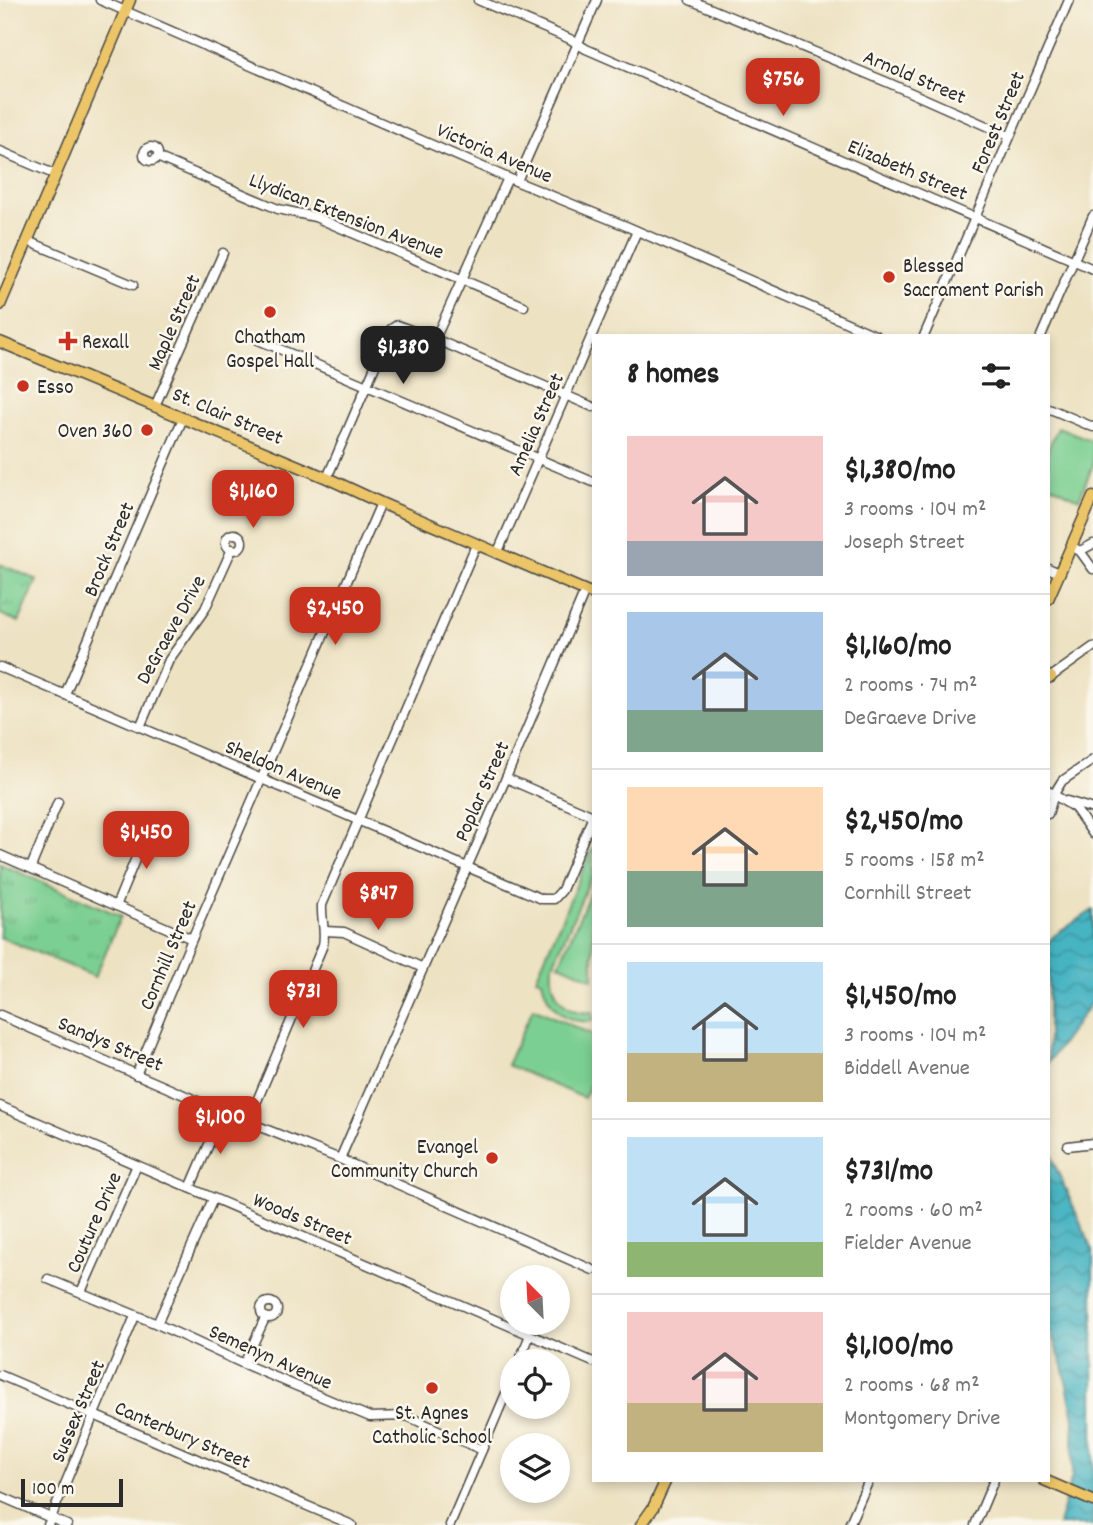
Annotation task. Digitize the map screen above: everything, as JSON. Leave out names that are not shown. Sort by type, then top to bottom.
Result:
[{"type":"main road","points":[[0,305],[130,0]]},
{"type":"main road","name":"St. Clair Street","points":[[0,342],[327,478],[589,593]]},
{"type":"main road","points":[[1050,594],[1059,573],[1075,548],[1093,497]]},
{"type":"main road","points":[[641,1525],[653,1508],[665,1482]]},
{"type":"main road","points":[[1049,1483],[1093,1501]]},
{"type":"street","name":"Victoria Avenue","points":[[100,0],[872,334]]},
{"type":"street","name":"Elizabeth Street","points":[[478,0],[1093,269]]},
{"type":"street","points":[[435,339],[597,0]]},
{"type":"street","name":"Arnold Street","points":[[690,0],[1009,136]]},
{"type":"street","name":"Forest Street","points":[[925,334],[1069,0]]},
{"type":"street","points":[[0,150],[56,175]]},
{"type":"street","name":"Llydican Extension Avenue","points":[[157,157],[278,209],[315,217],[524,306]]},
{"type":"street","points":[[1042,334],[1093,216]]},
{"type":"street","name":"Amelia Street","points":[[594,334],[637,231]]},
{"type":"street","points":[[28,241],[133,285]]},
{"type":"street","name":"Maple Street","points":[[155,406],[223,253]]},
{"type":"street","points":[[327,478],[391,329],[397,325],[592,407]]},
{"type":"street","name":"Amelia Street","points":[[497,554],[592,338]]},
{"type":"street","points":[[256,339],[592,482]]},
{"type":"street","points":[[1050,409],[1093,427]]},
{"type":"street","name":"Brock Street","points":[[65,694],[183,418]]},
{"type":"street","name":"Cornhill Street","points":[[136,1074],[381,503]]},
{"type":"street","points":[[1093,544],[1075,548],[1093,569]]},
{"type":"street","points":[[248,1122],[323,945],[325,931],[321,905],[476,545]]},
{"type":"street","name":"DeGraeve Drive","points":[[140,727],[169,660],[205,609],[232,549]]},
{"type":"street","points":[[1050,569],[1059,573]]},
{"type":"street","name":"Poplar Street","points":[[340,1159],[589,593]]},
{"type":"street","points":[[1050,676],[1093,648]]},
{"type":"street","name":"Sheldon Avenue","points":[[0,667],[542,899],[554,899],[562,890],[592,818]]},
{"type":"street","points":[[1093,760],[1051,792],[1089,820],[1093,834]]},
{"type":"street","points":[[506,778],[592,816]]},
{"type":"street","points":[[1064,800],[1093,809]]},
{"type":"street","points":[[31,867],[58,802]]},
{"type":"street","points":[[116,906],[149,826]]},
{"type":"street","points":[[0,855],[192,939]]},
{"type":"street","points":[[325,931],[344,932],[423,968]]},
{"type":"street","name":"Sandys Street","points":[[0,1016],[340,1159],[592,1270]]},
{"type":"street","name":"Woods Street","points":[[0,1107],[500,1322]]},
{"type":"street","points":[[190,1188],[223,1112]]},
{"type":"street","points":[[1068,1146],[1093,1143]]},
{"type":"street","name":"Couture Drive","points":[[82,1292],[137,1166]]},
{"type":"street","points":[[157,1324],[213,1199]]},
{"type":"street","name":"Semenyn Avenue","points":[[48,1279],[370,1417],[407,1416],[482,1450]]},
{"type":"street","name":"Sussex Street","points":[[50,1522],[135,1316]]},
{"type":"street","points":[[244,1364],[265,1318]]},
{"type":"street","points":[[524,1349],[530,1335]]},
{"type":"street","name":"Woods Street","points":[[530,1335],[592,1362]]},
{"type":"street","name":"Canterbury Street","points":[[0,1375],[352,1525]]},
{"type":"street","points":[[450,1525],[500,1408]]},
{"type":"street","points":[[851,1524],[868,1482]]},
{"type":"street","points":[[975,1525],[993,1482]]},
{"type":"street","points":[[0,1496],[50,1522],[67,1525]]},
{"type":"green space","points":[[1058,427],[1093,441],[1093,465],[1079,499],[1050,485],[1050,445]]},
{"type":"green space","points":[[0,564],[37,580],[19,622],[0,614]]},
{"type":"green space","points":[[592,849],[592,878],[552,967],[552,977],[556,994],[561,1001],[574,1010],[592,1012],[592,1021],[574,1020],[559,1012],[548,998],[542,980],[536,978]]},
{"type":"green space","points":[[0,864],[121,916],[95,977],[0,937]]},
{"type":"green space","points":[[592,888],[592,979],[559,964]]},
{"type":"green space","points":[[533,1008],[592,1035],[592,1082],[584,1098],[507,1065]]},
{"type":"water","points":[[1093,910],[1093,1000],[1050,1060],[1050,940]]},
{"type":"water","points":[[1050,1149],[1093,1251],[1093,1525],[1058,1525],[1072,1476],[1074,1418],[1063,1366],[1050,1331]]},
{"type":"place","name":"Blessed Sacrament Parish","points":[[889,277]]},
{"type":"place","name":"Chatham Gospel Hall","points":[[270,312]]},
{"type":"place","name":"Rexall","points":[[68,341]]},
{"type":"place","name":"Esso","points":[[23,386]]},
{"type":"place","name":"Oven 360","points":[[147,430]]},
{"type":"place","name":"Evangel Community Church","points":[[492,1158]]},
{"type":"place","name":"St. Agnes Catholic School","points":[[432,1388]]}]
